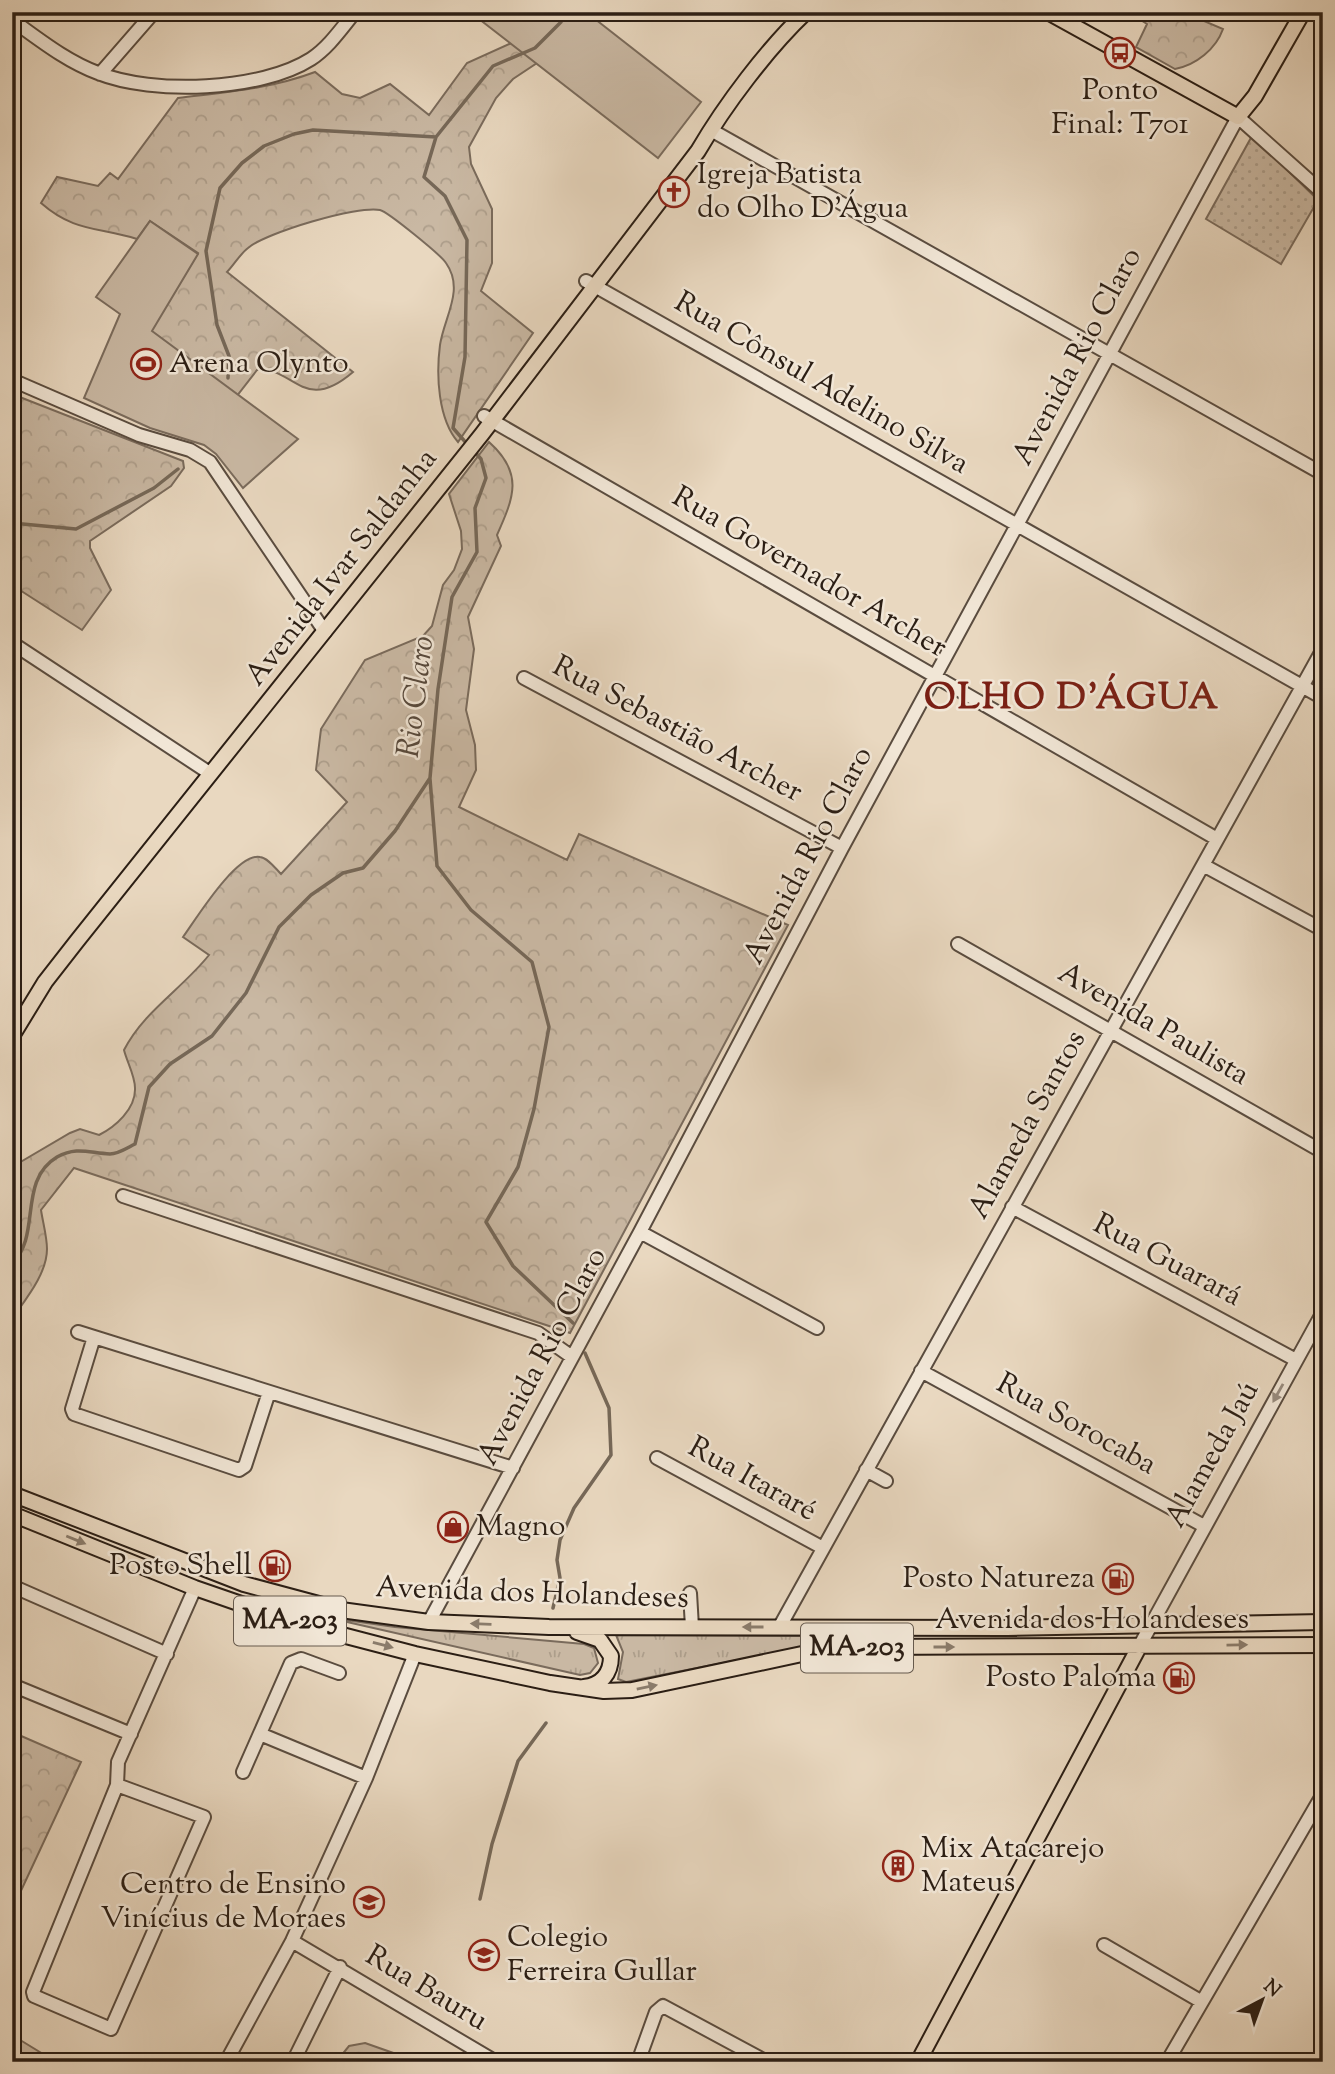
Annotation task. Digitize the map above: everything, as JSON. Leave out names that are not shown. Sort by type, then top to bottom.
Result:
[{"type":"main road","name":"Avenida Ivar Saldanha","points":[[12,1036],[45,982],[488,418],[692,148],[711,130],[790,27],[806,12]]},
{"type":"main road","points":[[1048,12],[1238,117]]},
{"type":"main road","name":"Avenida Rio Claro","points":[[1238,117],[1248,91],[1293,12]]},
{"type":"main road","name":"Avenida Rio Claro","points":[[1238,117],[1255,96],[1303,12]]},
{"type":"main road","name":"Avenida Ivar Saldanha","points":[[12,1020],[40,976],[208,772]]},
{"type":"main road","name":"Avenida dos Holandeses","points":[[12,1494],[244,1584],[341,1610],[429,1622],[779,1628],[1007,1628],[1323,1622]]},
{"type":"main road","name":"Avenida dos Holandeses","points":[[12,1514],[195,1588],[296,1622],[415,1654],[579,1688],[632,1690],[802,1654],[868,1647],[1323,1645]]},
{"type":"main road","points":[[1151,1624],[1157,1637],[1169,1646]]},
{"type":"main road","points":[[549,1626],[596,1637],[610,1653],[611,1665],[607,1675],[596,1685],[579,1688]]},
{"type":"main road","points":[[918,2062],[1139,1647]]},
{"type":"street","points":[[100,74],[154,12]]},
{"type":"street","points":[[12,20],[74,63],[100,74],[124,81],[181,86],[273,75],[312,58],[325,48],[355,12]]},
{"type":"street","points":[[1238,117],[1323,193]]},
{"type":"street","name":"Avenida Rio Claro","points":[[429,1622],[640,1232],[842,848],[1238,117]]},
{"type":"street","points":[[711,130],[1323,474]]},
{"type":"street","name":"Rua Cônsul Adelino Silva","points":[[591,284],[1323,698]]},
{"type":"street","points":[[12,380],[139,435],[190,450],[211,462],[322,629]]},
{"type":"street","name":"Rua Governador Archer","points":[[488,418],[1217,839]]},
{"type":"street","points":[[12,643],[208,772]]},
{"type":"street","name":"Alameda Santos","points":[[779,1628],[1323,649]]},
{"type":"street","name":"Rua Sebastião Archer","points":[[524,678],[842,848]]},
{"type":"street","points":[[1203,864],[1323,930]]},
{"type":"street","name":"Avenida Paulista","points":[[958,944],[1323,1152]]},
{"type":"street","points":[[123,1196],[538,1333],[572,1357]]},
{"type":"street","name":"Rua Guarará","points":[[1012,1208],[1296,1360]]},
{"type":"street","points":[[640,1232],[817,1328]]},
{"type":"street","name":"Alameda Jaú","points":[[1139,1647],[1323,1312]]},
{"type":"street","points":[[78,1332],[513,1468]]},
{"type":"street","points":[[94,1336],[72,1409],[74,1414],[227,1466],[239,1469],[245,1466],[269,1392]]},
{"type":"street","name":"Rua Sorocaba","points":[[921,1371],[1204,1526]]},
{"type":"street","name":"Rua Itararé","points":[[657,1458],[823,1548]]},
{"type":"street","points":[[866,1470],[886,1481]]},
{"type":"street","points":[[12,1586],[167,1654]]},
{"type":"street","points":[[117,1785],[204,1817],[111,2029],[34,1996],[33,1992],[117,1785],[118,1762],[195,1588]]},
{"type":"street","points":[[690,1593],[692,1627]]},
{"type":"street","points":[[226,2062],[292,1941],[366,1778],[415,1654]]},
{"type":"street","points":[[243,1772],[291,1663],[296,1659],[339,1673]]},
{"type":"street","points":[[12,1685],[131,1734]]},
{"type":"street","points":[[260,1734],[366,1778]]},
{"type":"street","points":[[1167,2062],[1323,1794]]},
{"type":"street","name":"Rua Bauru","points":[[292,1941],[340,1967],[496,2062]]},
{"type":"street","points":[[1104,1945],[1202,2002]]},
{"type":"street","points":[[293,2062],[340,1967]]},
{"type":"street","points":[[638,2062],[660,2007],[663,2006],[767,2062]]},
{"type":"green space","points":[[470,12],[586,12],[701,102],[658,158]]},
{"type":"green space","points":[[545,12],[591,12],[583,15],[540,61],[513,79],[496,98],[469,147],[471,164],[492,209],[492,263],[481,291],[533,333],[458,442],[442,409],[438,370],[442,335],[454,293],[451,273],[435,252],[380,210],[333,216],[273,235],[248,248],[227,272],[353,372],[336,384],[322,389],[310,389],[270,371],[257,370],[236,397],[151,331],[198,253],[150,221],[137,239],[76,224],[41,203],[57,177],[98,186],[110,173],[118,179],[178,98],[264,86],[315,72],[342,94],[360,98],[390,84],[429,115],[467,63],[516,41]]},
{"type":"green space","points":[[1128,12],[1183,12],[1223,29],[1216,43],[1204,55],[1175,69],[1136,47],[1147,24]]},
{"type":"green space","points":[[1252,136],[1318,200],[1281,264],[1206,219]]},
{"type":"green space","name":"Arena Olynto","points":[[150,221],[198,254],[152,331],[298,439],[243,488],[216,454],[204,445],[150,428],[84,398],[120,314],[96,297]]},
{"type":"green space","points":[[12,394],[183,461],[184,468],[171,486],[90,541],[90,548],[111,590],[82,630],[12,585]]},
{"type":"green space","points":[[489,442],[507,464],[512,486],[508,509],[497,535],[501,546],[468,617],[474,649],[466,710],[475,745],[476,770],[459,807],[567,860],[579,834],[788,925],[570,1333],[74,1168],[41,1210],[46,1258],[34,1286],[12,1319],[12,1245],[16,1238],[12,1224],[12,1167],[80,1129],[99,1135],[123,1116],[132,1103],[135,1088],[124,1050],[142,1023],[209,955],[183,937],[207,902],[229,875],[251,858],[266,859],[281,874],[347,802],[316,770],[321,729],[365,660],[423,636],[432,626],[443,585],[454,570],[462,549],[461,531],[449,494]]},
{"type":"green space","points":[[325,1617],[395,1627],[584,1644],[594,1648],[598,1663],[590,1673],[580,1675]]},
{"type":"green space","points":[[616,1635],[836,1636],[834,1641],[626,1682],[618,1679],[623,1652]]},
{"type":"green space","points":[[12,1732],[81,1762],[12,1910]]},
{"type":"green space","points":[[12,2035],[56,2062],[12,2062]]},
{"type":"green space","points":[[365,2043],[399,2055],[407,2062],[336,2062],[349,2046]]},
{"type":"waterway","name":"Rio Claro","points":[[468,445],[453,428],[465,357],[467,240],[445,196],[424,177],[436,137],[493,66],[535,48],[561,22],[564,12]]},
{"type":"waterway","name":"Rio Claro","points":[[228,378],[229,356],[217,325],[206,251],[220,188],[242,163],[264,146],[294,134],[313,130],[436,137]]},
{"type":"waterway","name":"Rio Claro","points":[[12,1263],[21,1252],[26,1238],[33,1194],[45,1167],[57,1157],[71,1152],[113,1154],[135,1144],[149,1087],[170,1064],[212,1036],[246,993],[279,927],[311,895],[343,873],[363,868],[395,831],[430,778],[438,689],[452,597],[477,552],[475,508],[486,478],[481,459],[474,451]]},
{"type":"waterway","points":[[12,523],[76,529],[154,488],[178,469]]},
{"type":"waterway","points":[[430,779],[437,866],[471,910],[532,962],[549,1027],[534,1109],[518,1167],[486,1222],[513,1266],[573,1323]]},
{"type":"waterway","points":[[553,1608],[560,1578],[557,1560],[560,1540],[574,1508],[611,1455],[609,1408],[585,1353]]},
{"type":"waterway","points":[[480,1899],[492,1844],[518,1761],[546,1723]]},
{"type":"place","name":"Ponto Final: T701","points":[[1120,53]]},
{"type":"place","name":"Igreja Batista do Olho D'Água","points":[[674,192]]},
{"type":"place","name":"Arena Olynto","points":[[146,364]]},
{"type":"place","name":"Magno","points":[[453,1527]]},
{"type":"place","name":"Posto Shell","points":[[275,1566]]},
{"type":"place","name":"Posto Natureza","points":[[1118,1579]]},
{"type":"place","name":"Posto Paloma","points":[[1179,1678]]},
{"type":"place","name":"Mix Atacarejo Mateus","points":[[898,1866]]},
{"type":"place","name":"Centro de Ensino Vinícius de Moraes","points":[[369,1902]]},
{"type":"place","name":"Colegio Ferreira Gullar","points":[[484,1955]]},
{"type":"district","name":"OLHO D'ÁGUA","points":[[1072,699]]}]
